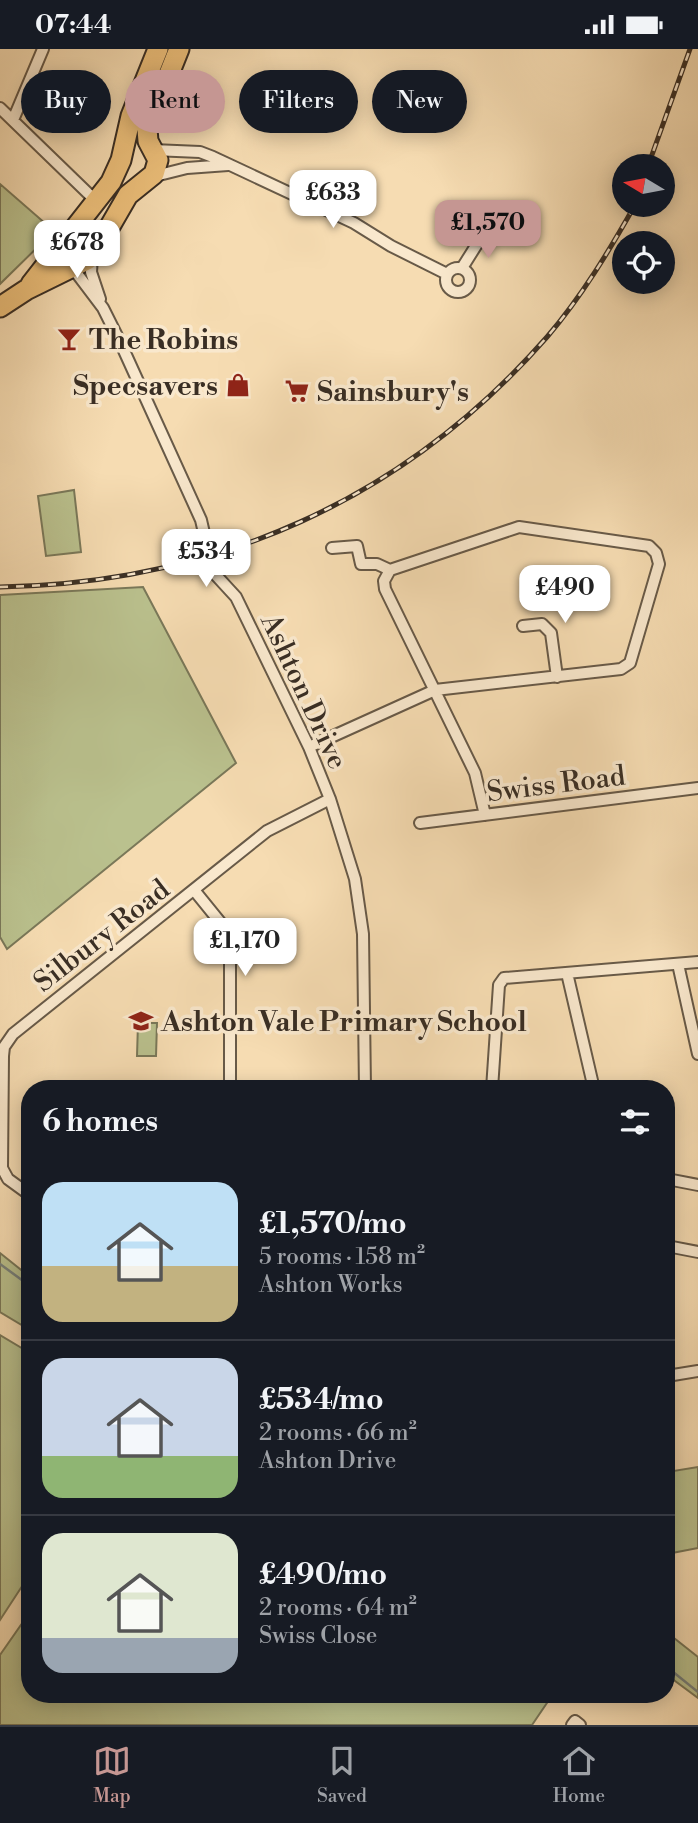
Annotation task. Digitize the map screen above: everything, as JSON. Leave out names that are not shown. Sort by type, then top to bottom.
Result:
[{"type":"highway","points":[[148,179],[129,178],[122,171],[121,158],[126,128],[158,49]]},
{"type":"highway","points":[[0,307],[26,290],[81,265],[94,253],[128,195],[148,179],[158,164],[147,135],[148,124],[179,49]]},
{"type":"highway","points":[[26,290],[97,202],[121,158],[136,145],[152,150]]},
{"type":"highway","points":[[62,247],[61,257],[72,268]]},
{"type":"street","points":[[13,120],[43,49]]},
{"type":"street","points":[[0,108],[97,202]]},
{"type":"street","points":[[152,150],[200,152],[335,213],[447,274]]},
{"type":"street","points":[[148,179],[187,168],[228,165]]},
{"type":"street","points":[[462,268],[484,233]]},
{"type":"street","points":[[94,253],[90,272],[103,308]]},
{"type":"street","name":"Ashton Drive","points":[[72,268],[103,308],[201,520],[212,572],[236,597],[309,747],[330,799],[355,879],[363,934],[365,1080]]},
{"type":"street","points":[[455,268],[462,268],[470,278],[463,291],[450,289],[446,283],[447,274],[455,268]]},
{"type":"street","points":[[309,747],[435,691],[621,669],[631,663],[659,564],[656,553],[649,546],[519,527],[390,570],[384,581],[385,589],[435,691],[475,773],[485,815]]},
{"type":"street","points":[[332,548],[357,546],[361,564],[377,564],[390,570]]},
{"type":"street","points":[[523,626],[541,624],[551,633],[557,677]]},
{"type":"street","name":"Swiss Road","points":[[420,823],[698,788]]},
{"type":"street","name":"Silbury Road","points":[[21,1188],[8,1179],[1,1169],[2,1047],[13,1034],[267,831],[330,799]]},
{"type":"street","points":[[194,890],[224,927],[229,941],[230,1080]]},
{"type":"street","points":[[493,1080],[499,985],[509,976],[567,974],[698,962]]},
{"type":"street","points":[[678,964],[698,1054]]},
{"type":"street","points":[[567,974],[592,1080]]},
{"type":"street","points":[[675,1181],[698,1185]]},
{"type":"street","points":[[675,1248],[698,1252]]},
{"type":"street","points":[[675,1375],[698,1371]]},
{"type":"street","points":[[572,1725],[575,1721],[580,1725]]},
{"type":"green space","points":[[0,184],[54,231],[0,284]]},
{"type":"green space","points":[[74,490],[81,552],[46,556],[38,496]]},
{"type":"green space","points":[[143,587],[236,763],[7,949],[0,937],[0,595]]},
{"type":"green space","points":[[138,1023],[157,1023],[156,1056],[137,1056]]},
{"type":"green space","points":[[0,1253],[21,1270],[21,1325],[0,1312]]},
{"type":"green space","points":[[0,1335],[21,1348],[21,1588],[0,1620]]},
{"type":"green space","points":[[698,1467],[698,1548],[675,1552],[675,1471]]},
{"type":"green space","points":[[21,1625],[21,1703],[547,1703],[532,1725],[0,1725],[0,1655]]},
{"type":"green space","points":[[675,1639],[698,1657],[698,1698],[675,1681]]},
{"type":"waterway","points":[[0,1264],[21,1279]]},
{"type":"waterway","points":[[675,1673],[698,1692]]},
{"type":"railway","points":[[652,154],[690,49]]},
{"type":"railway","points":[[0,587],[80,582],[156,569],[230,549],[301,522],[368,487],[432,444],[491,394],[547,337],[572,306],[628,217]]},
{"type":"place","name":"The Robins","points":[[69,339]]},
{"type":"place","name":"Specsavers","points":[[238,385]]},
{"type":"place","name":"Sainsbury's","points":[[297,391]]},
{"type":"place","name":"Ashton Vale Primary School","points":[[141,1021]]}]
